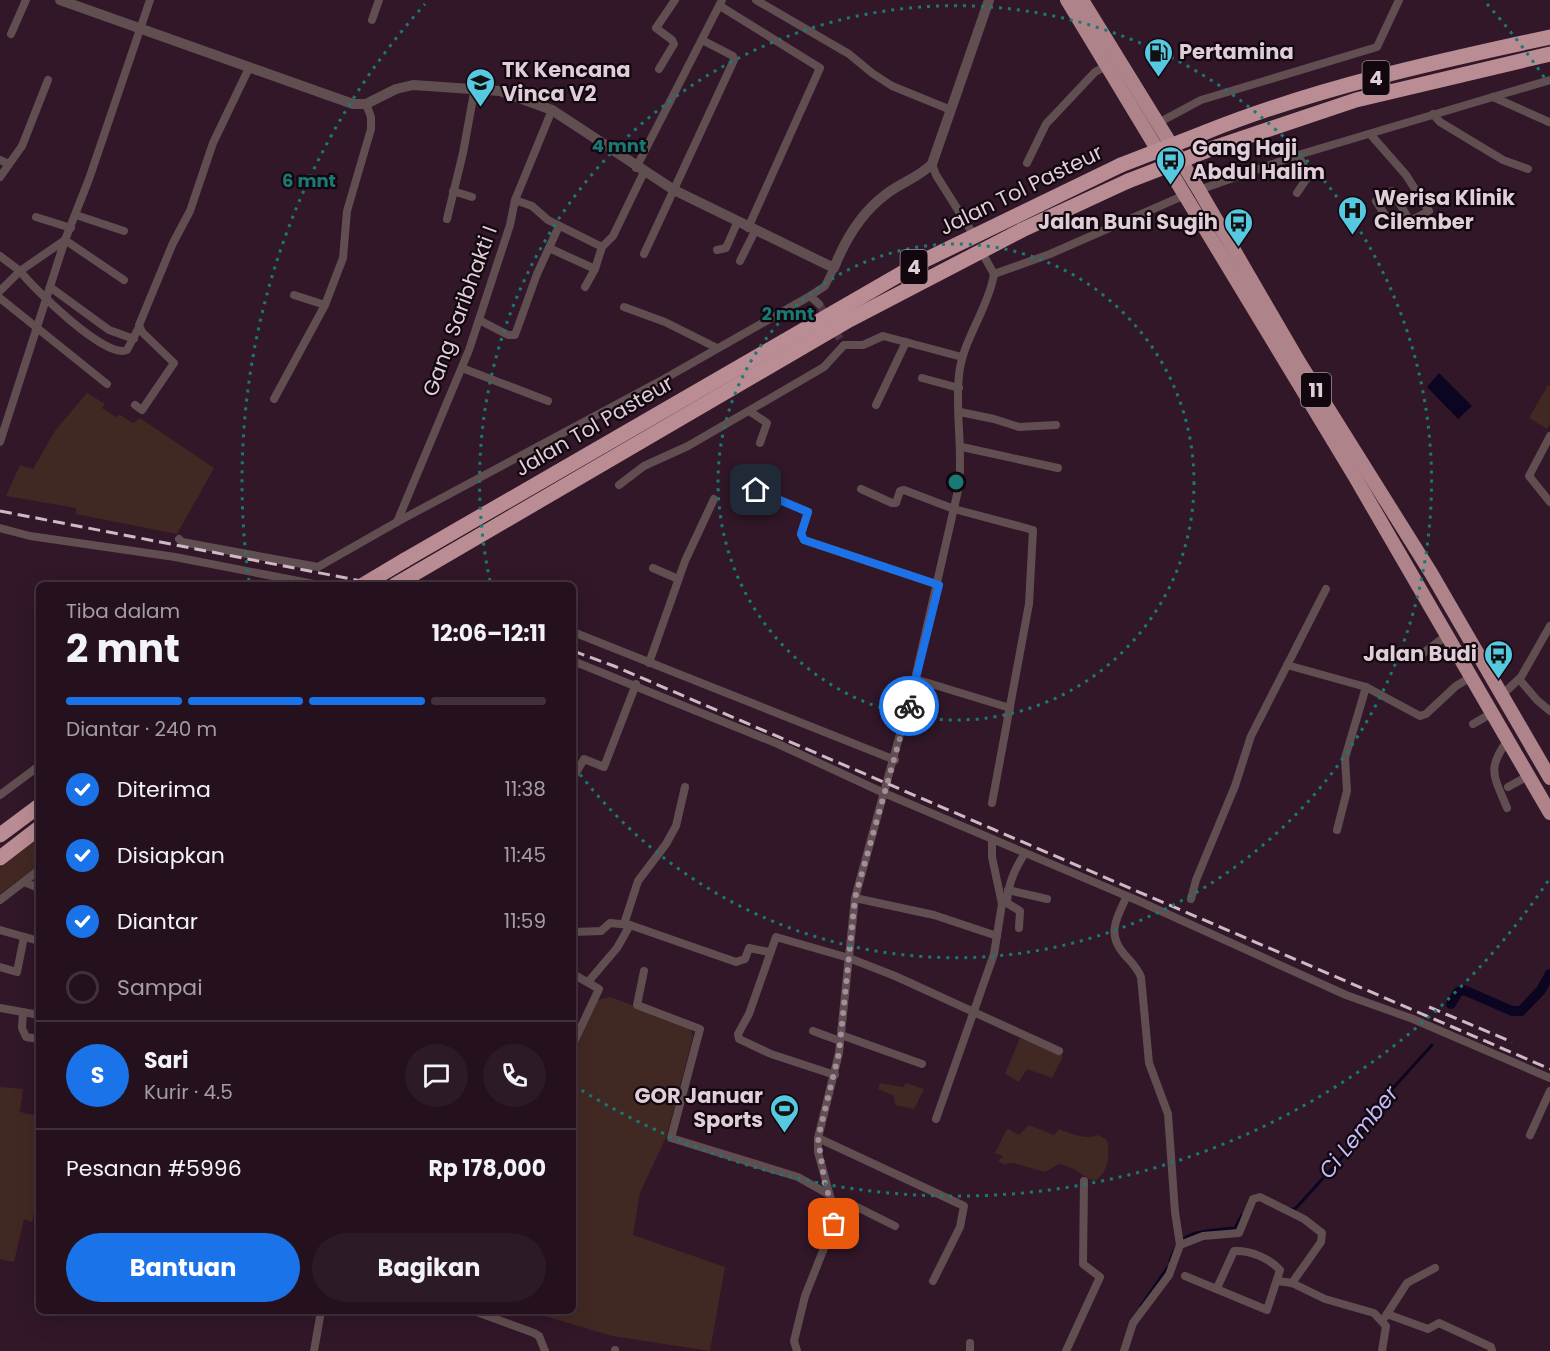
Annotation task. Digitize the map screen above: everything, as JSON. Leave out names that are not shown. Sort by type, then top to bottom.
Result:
[{"type":"highway","name":"11","points":[[1067,0],[1102,68],[1185,195],[1417,582],[1550,813]]},
{"type":"highway","name":"11","points":[[1083,0],[1199,190],[1278,328],[1431,573],[1550,778]]},
{"type":"highway","name":"Jalan Tol Pasteur","points":[[371,582],[410,567],[717,388],[923,261],[1121,165],[1244,117],[1380,77],[1550,36]]},
{"type":"highway","name":"Jalan Tol Pasteur","points":[[717,388],[924,279],[1128,181],[1314,112],[1550,54]]},
{"type":"highway","name":"Jalan Tol Pasteur","points":[[397,582],[410,567]]},
{"type":"highway","points":[[1417,582],[1431,573]]},
{"type":"highway","points":[[0,835],[36,808]]},
{"type":"highway","points":[[0,858],[36,830]]},
{"type":"street","points":[[12,34],[26,0]]},
{"type":"street","points":[[60,0],[346,102],[366,104],[404,86],[475,87],[500,91],[552,110],[640,170],[674,190],[737,223],[834,268]]},
{"type":"street","points":[[0,442],[3,420],[150,0]]},
{"type":"street","points":[[372,20],[379,0]]},
{"type":"street","points":[[659,69],[674,45],[672,40],[656,28],[675,0]]},
{"type":"street","points":[[756,0],[849,54],[892,86],[951,110]]},
{"type":"street","points":[[179,539],[183,542],[318,567],[397,522],[487,476],[810,296],[825,286],[848,238],[869,209],[886,194],[932,164],[989,0]]},
{"type":"street","points":[[1158,123],[1201,100],[1377,47],[1399,0]]},
{"type":"street","points":[[585,287],[596,269],[602,247],[613,236],[640,170],[721,3],[820,68],[751,229],[740,261]]},
{"type":"street","points":[[644,254],[734,60],[733,56],[702,40]]},
{"type":"street","points":[[0,256],[20,271],[46,300],[99,341],[117,351],[125,352],[134,339],[173,243],[190,211],[213,142],[249,68]]},
{"type":"street","points":[[1027,163],[1047,124],[1102,68]]},
{"type":"street","points":[[0,177],[25,139],[48,80]]},
{"type":"street","points":[[1199,190],[1298,155],[1550,80]]},
{"type":"street","points":[[447,219],[475,87]]},
{"type":"street","points":[[1493,97],[1549,122]]},
{"type":"street","points":[[274,399],[325,305],[343,258],[347,211],[370,129],[371,117],[366,104]]},
{"type":"street","name":"Gang Saribhakti I","points":[[397,522],[462,368],[510,225],[515,200],[552,110]]},
{"type":"street","points":[[1433,114],[1440,122],[1503,160],[1528,169]]},
{"type":"street","points":[[1371,135],[1429,207],[1429,211],[1410,221],[1392,226],[1376,201]]},
{"type":"street","points":[[1297,193],[1309,176],[1298,155]]},
{"type":"street","points":[[0,160],[9,164]]},
{"type":"street","points":[[932,164],[936,176],[970,229]]},
{"type":"street","points":[[453,191],[472,197]]},
{"type":"street","points":[[1392,191],[1410,221]]},
{"type":"street","points":[[994,274],[1050,254],[1185,195]]},
{"type":"street","points":[[515,200],[532,206],[540,215],[602,247]]},
{"type":"street","points":[[76,215],[124,231]]},
{"type":"street","points":[[36,217],[71,228]]},
{"type":"street","points":[[717,250],[726,248],[737,223]]},
{"type":"street","points":[[479,320],[508,335],[515,334],[559,226]]},
{"type":"street","points":[[0,291],[20,271],[65,240]]},
{"type":"street","points":[[65,240],[124,280]]},
{"type":"street","points":[[549,248],[596,269]]},
{"type":"street","points":[[797,1351],[794,1341],[805,1296],[834,1224],[835,1212],[818,1152],[818,1138],[835,1075],[841,1038],[855,898],[895,760],[939,585],[954,509],[962,447],[959,388],[962,357],[983,312],[994,274],[985,258]]},
{"type":"street","points":[[50,287],[109,330],[134,339]]},
{"type":"street","points":[[294,295],[325,305]]},
{"type":"street","points":[[810,296],[819,304]]},
{"type":"street","points":[[0,297],[107,384]]},
{"type":"street","points":[[624,307],[665,322],[717,348]]},
{"type":"street","points":[[135,405],[142,410],[174,363],[139,327]]},
{"type":"street","points":[[619,485],[644,466],[688,446],[824,367],[842,342],[863,345],[883,336],[962,357]]},
{"type":"street","points":[[876,405],[906,342]]},
{"type":"street","points":[[462,368],[548,402]]},
{"type":"street","points":[[922,378],[959,388]]},
{"type":"street","points":[[749,411],[767,423],[760,443]]},
{"type":"street","points":[[960,412],[1019,427],[1056,425]]},
{"type":"street","points":[[1550,436],[1528,476],[1550,502]]},
{"type":"street","points":[[962,447],[1058,468]]},
{"type":"street","points":[[861,489],[892,504],[896,503],[900,491],[904,490],[954,509],[1033,531],[1029,604],[992,803]]},
{"type":"street","points":[[756,490],[808,512],[801,534],[804,540],[939,585]]},
{"type":"street","points":[[649,663],[678,579],[714,499]]},
{"type":"street","points":[[0,528],[30,536],[175,557],[293,582]]},
{"type":"street","points":[[653,568],[678,579]]},
{"type":"street","points":[[1191,899],[1196,880],[1235,786],[1251,736],[1326,589]]},
{"type":"street","points":[[1502,695],[1519,679],[1550,626]]},
{"type":"street","points":[[576,634],[895,760]]},
{"type":"street","points":[[1417,658],[1447,635]]},
{"type":"street","points":[[576,662],[636,684],[778,744],[884,793],[1126,896],[1346,995],[1413,1019],[1550,1078]]},
{"type":"street","points":[[1287,665],[1366,687],[1420,716],[1426,714],[1456,686],[1470,677]]},
{"type":"street","points":[[915,679],[1010,708]]},
{"type":"street","points":[[1519,679],[1550,711]]},
{"type":"street","points":[[576,773],[585,759],[604,767],[636,684]]},
{"type":"street","points":[[1337,830],[1347,791],[1345,758],[1366,687]]},
{"type":"street","points":[[1473,724],[1492,713]]},
{"type":"street","points":[[1507,808],[1492,772],[1495,758],[1508,740]]},
{"type":"street","points":[[0,795],[36,768]]},
{"type":"street","points":[[1508,787],[1528,776]]},
{"type":"street","points":[[588,982],[617,948],[627,924],[638,881],[666,844],[676,826],[685,787]]},
{"type":"street","points":[[936,1119],[994,954],[1002,904],[992,857],[992,839]]},
{"type":"street","points":[[1019,928],[1020,911],[1007,903],[1008,890],[1013,873],[1025,853]]},
{"type":"street","points":[[0,900],[36,872]]},
{"type":"street","points":[[24,882],[36,887]]},
{"type":"street","points":[[1008,890],[1047,899]]},
{"type":"street","points":[[1124,1351],[1133,1323],[1169,1275],[1179,1241],[1168,1114],[1149,1063],[1141,977],[1137,968],[1118,947],[1114,938],[1113,924],[1126,896]]},
{"type":"street","points":[[855,898],[934,915],[996,936]]},
{"type":"street","points":[[576,932],[601,931],[610,923],[627,924],[736,962],[745,959],[749,948],[769,952]]},
{"type":"street","points":[[0,930],[36,940]]},
{"type":"street","points":[[0,967],[17,972],[24,937]]},
{"type":"street","points":[[835,1075],[771,1054],[739,1039],[738,1034],[749,1014],[769,952],[777,937],[849,958],[895,976],[1059,1051]]},
{"type":"street","points":[[644,971],[637,1005],[700,1029],[671,1138],[798,1177],[829,1194]]},
{"type":"street","points":[[576,976],[599,989],[576,1038]]},
{"type":"street","points":[[0,1008],[36,1014]]},
{"type":"street","points":[[23,1012],[22,1028],[26,1036],[36,1038]]},
{"type":"street","points":[[813,1031],[922,1064]]},
{"type":"street","points":[[1530,1135],[1550,1091]]},
{"type":"street","points":[[818,1138],[964,1206],[960,1227],[933,1281]]},
{"type":"street","points":[[1066,1351],[1100,1277],[1083,1264],[1084,1181]]},
{"type":"street","points":[[1179,1241],[1239,1233],[1253,1199],[1260,1197],[1304,1219],[1322,1233],[1321,1242],[1292,1283]]},
{"type":"street","points":[[834,1224],[840,1222],[849,1208],[855,1206],[895,1226]]},
{"type":"street","points":[[1185,1276],[1268,1310],[1280,1270],[1274,1263],[1251,1252],[1237,1250],[1231,1254],[1217,1288]]},
{"type":"street","points":[[1382,1351],[1385,1317],[1407,1283],[1435,1268]]},
{"type":"street","points":[[1278,1281],[1292,1283],[1325,1299],[1428,1329],[1439,1323],[1491,1347],[1492,1351]]},
{"type":"street","points":[[314,1351],[320,1314]]},
{"type":"street","points":[[499,1315],[539,1336],[545,1351]]},
{"type":"shaded area","points":[[1439,373],[1472,406],[1458,419],[1427,387]]},
{"type":"shaded area","points":[[1548,385],[1550,386],[1550,424],[1547,429],[1529,418]]},
{"type":"shaded area","points":[[87,393],[105,404],[102,408],[116,417],[120,415],[133,423],[140,418],[214,468],[177,534],[76,514],[76,508],[6,496],[20,465],[33,469],[55,431]]},
{"type":"shaded area","points":[[36,840],[36,867],[0,894],[0,868]]},
{"type":"shaded area","points":[[610,997],[690,1026],[693,1037],[667,1135],[640,1193],[633,1235],[725,1267],[710,1351],[612,1336],[538,1314],[576,1314],[576,1044],[594,1001]]},
{"type":"shaded area","points":[[1020,1038],[1056,1050],[1063,1056],[1052,1078],[1027,1069],[1019,1082],[1005,1074]]},
{"type":"shaded area","points":[[880,1083],[903,1087],[906,1083],[924,1089],[914,1109],[895,1105],[894,1096],[878,1089]]},
{"type":"shaded area","points":[[0,1087],[23,1089],[20,1112],[36,1115],[36,1202],[32,1222],[24,1219],[14,1262],[0,1259]]},
{"type":"shaded area","points":[[1029,1125],[1054,1135],[1059,1129],[1084,1137],[1098,1135],[1107,1140],[1108,1157],[1103,1173],[1095,1181],[1059,1164],[1045,1172],[998,1161],[1003,1156],[995,1153],[1006,1131],[1008,1129],[1019,1135]]},
{"type":"waterway","name":"Ci Lember","points":[[1451,1004],[1458,992],[1464,990],[1512,1011],[1521,1011],[1541,990],[1550,974]]},
{"type":"waterway","name":"Ci Lember","points":[[1289,1209],[1295,1209],[1357,1141],[1384,1098],[1432,1045]]},
{"type":"waterway","name":"Ci Lember","points":[[1170,1261],[1174,1250],[1187,1237],[1204,1231],[1235,1228],[1242,1215]]},
{"type":"waterway","name":"Ci Lember","points":[[1141,1306],[1168,1267]]},
{"type":"tunnel","points":[[819,304],[840,339]]},
{"type":"railway","points":[[0,511],[367,582]]},
{"type":"railway","points":[[576,652],[614,666],[1550,1069]]},
{"type":"railway","points":[[1429,1007],[1512,1042]]},
{"type":"way so far","points":[[834,1224],[835,1212],[825,1185],[818,1152],[818,1138],[839,1053],[855,898],[909,706]]},
{"type":"place","name":"Pertamina","points":[[1158,78]]},
{"type":"place","name":"TK Kencana Vinca V2","points":[[481,108]]},
{"type":"place","name":"Gang Haji Abdul Halim","points":[[1171,186]]},
{"type":"place","name":"Werisa Klinik Cilember","points":[[1353,236]]},
{"type":"place","name":"Jalan Buni Sugih","points":[[1239,248]]},
{"type":"place","name":"Jalan Budi","points":[[1498,680]]},
{"type":"place","name":"GOR Januar Sports","points":[[784,1134]]},
{"type":"route","points":[[756,490],[806,509],[808,516],[801,534],[804,540],[939,585],[909,706]]}]
